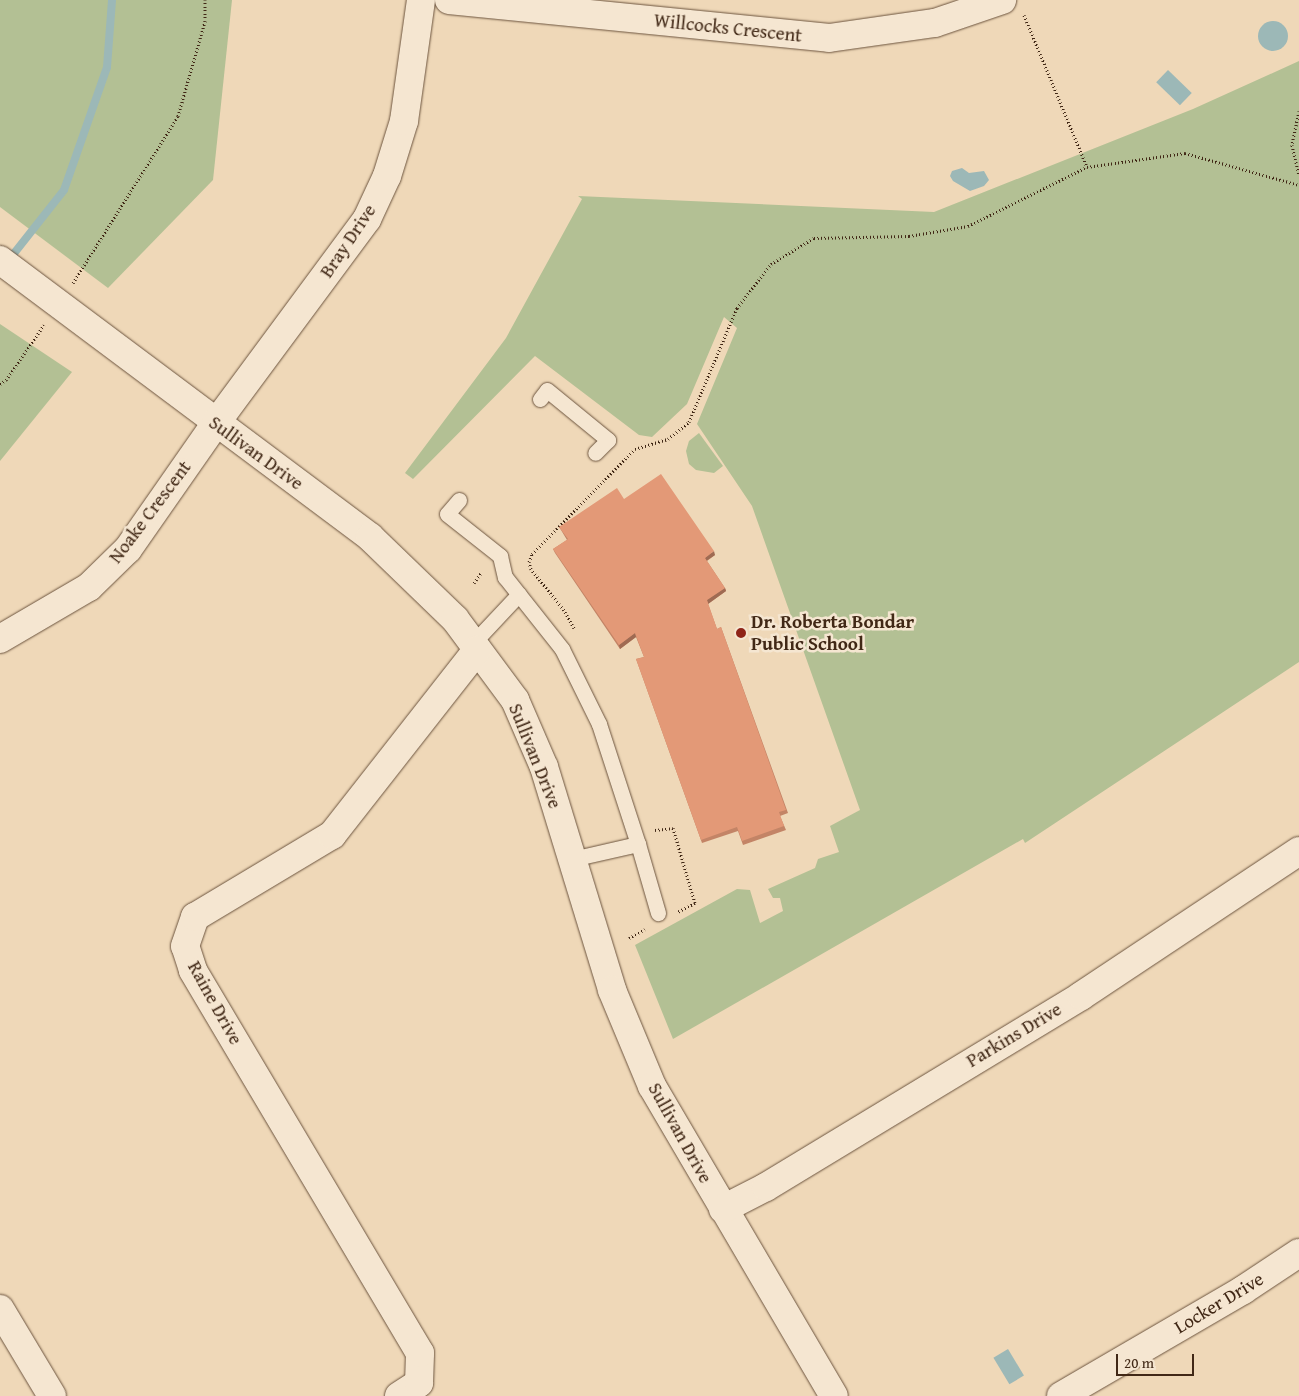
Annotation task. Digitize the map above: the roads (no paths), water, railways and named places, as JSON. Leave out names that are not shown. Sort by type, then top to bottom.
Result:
[{"type":"street","name":"Bray Drive","points":[[216,423],[367,219],[387,176],[404,121],[421,0]]},
{"type":"street","name":"Willcocks Crescent","points":[[450,0],[829,38],[935,23],[1011,4]]},
{"type":"street","name":"Sullivan Drive","points":[[0,260],[370,537],[455,619],[515,700],[544,767],[612,990],[652,1086],[834,1396]]},
{"type":"street","name":"Noake Crescent","points":[[0,639],[89,588],[122,555],[216,423]]},
{"type":"street","name":"Raine Drive","points":[[399,1396],[419,1383],[420,1353],[193,970],[185,946],[195,917],[332,835],[475,646]]},
{"type":"street","name":"Parkins Drive","points":[[723,1209],[766,1187],[1081,996],[1299,851]]},
{"type":"street","name":"Locker Drive","points":[[1060,1396],[1243,1290],[1299,1253]]},
{"type":"street","points":[[0,1308],[52,1396]]},
{"type":"lane","points":[[540,399],[547,390],[608,440],[595,453]]},
{"type":"lane","points":[[459,500],[447,514],[505,551],[505,577],[562,649],[598,724],[661,918]]},
{"type":"lane","points":[[475,646],[519,594]]},
{"type":"lane","points":[[572,859],[638,844]]},
{"type":"water","points":[[1273,21],[1284,25],[1288,36],[1284,47],[1273,51],[1262,47],[1258,36],[1262,25]]},
{"type":"water","points":[[1168,70],[1192,93],[1180,105],[1156,82]]},
{"type":"water","points":[[962,168],[969,173],[984,171],[989,180],[984,186],[970,191],[953,181],[950,176],[952,171]]},
{"type":"water","points":[[1008,1349],[1024,1376],[1009,1384],[993,1358]]},
{"type":"waterway","points":[[8,261],[64,190],[107,67],[112,0]]},
{"type":"place","name":"Dr. Roberta Bondar Public School","points":[[741,633]]}]
